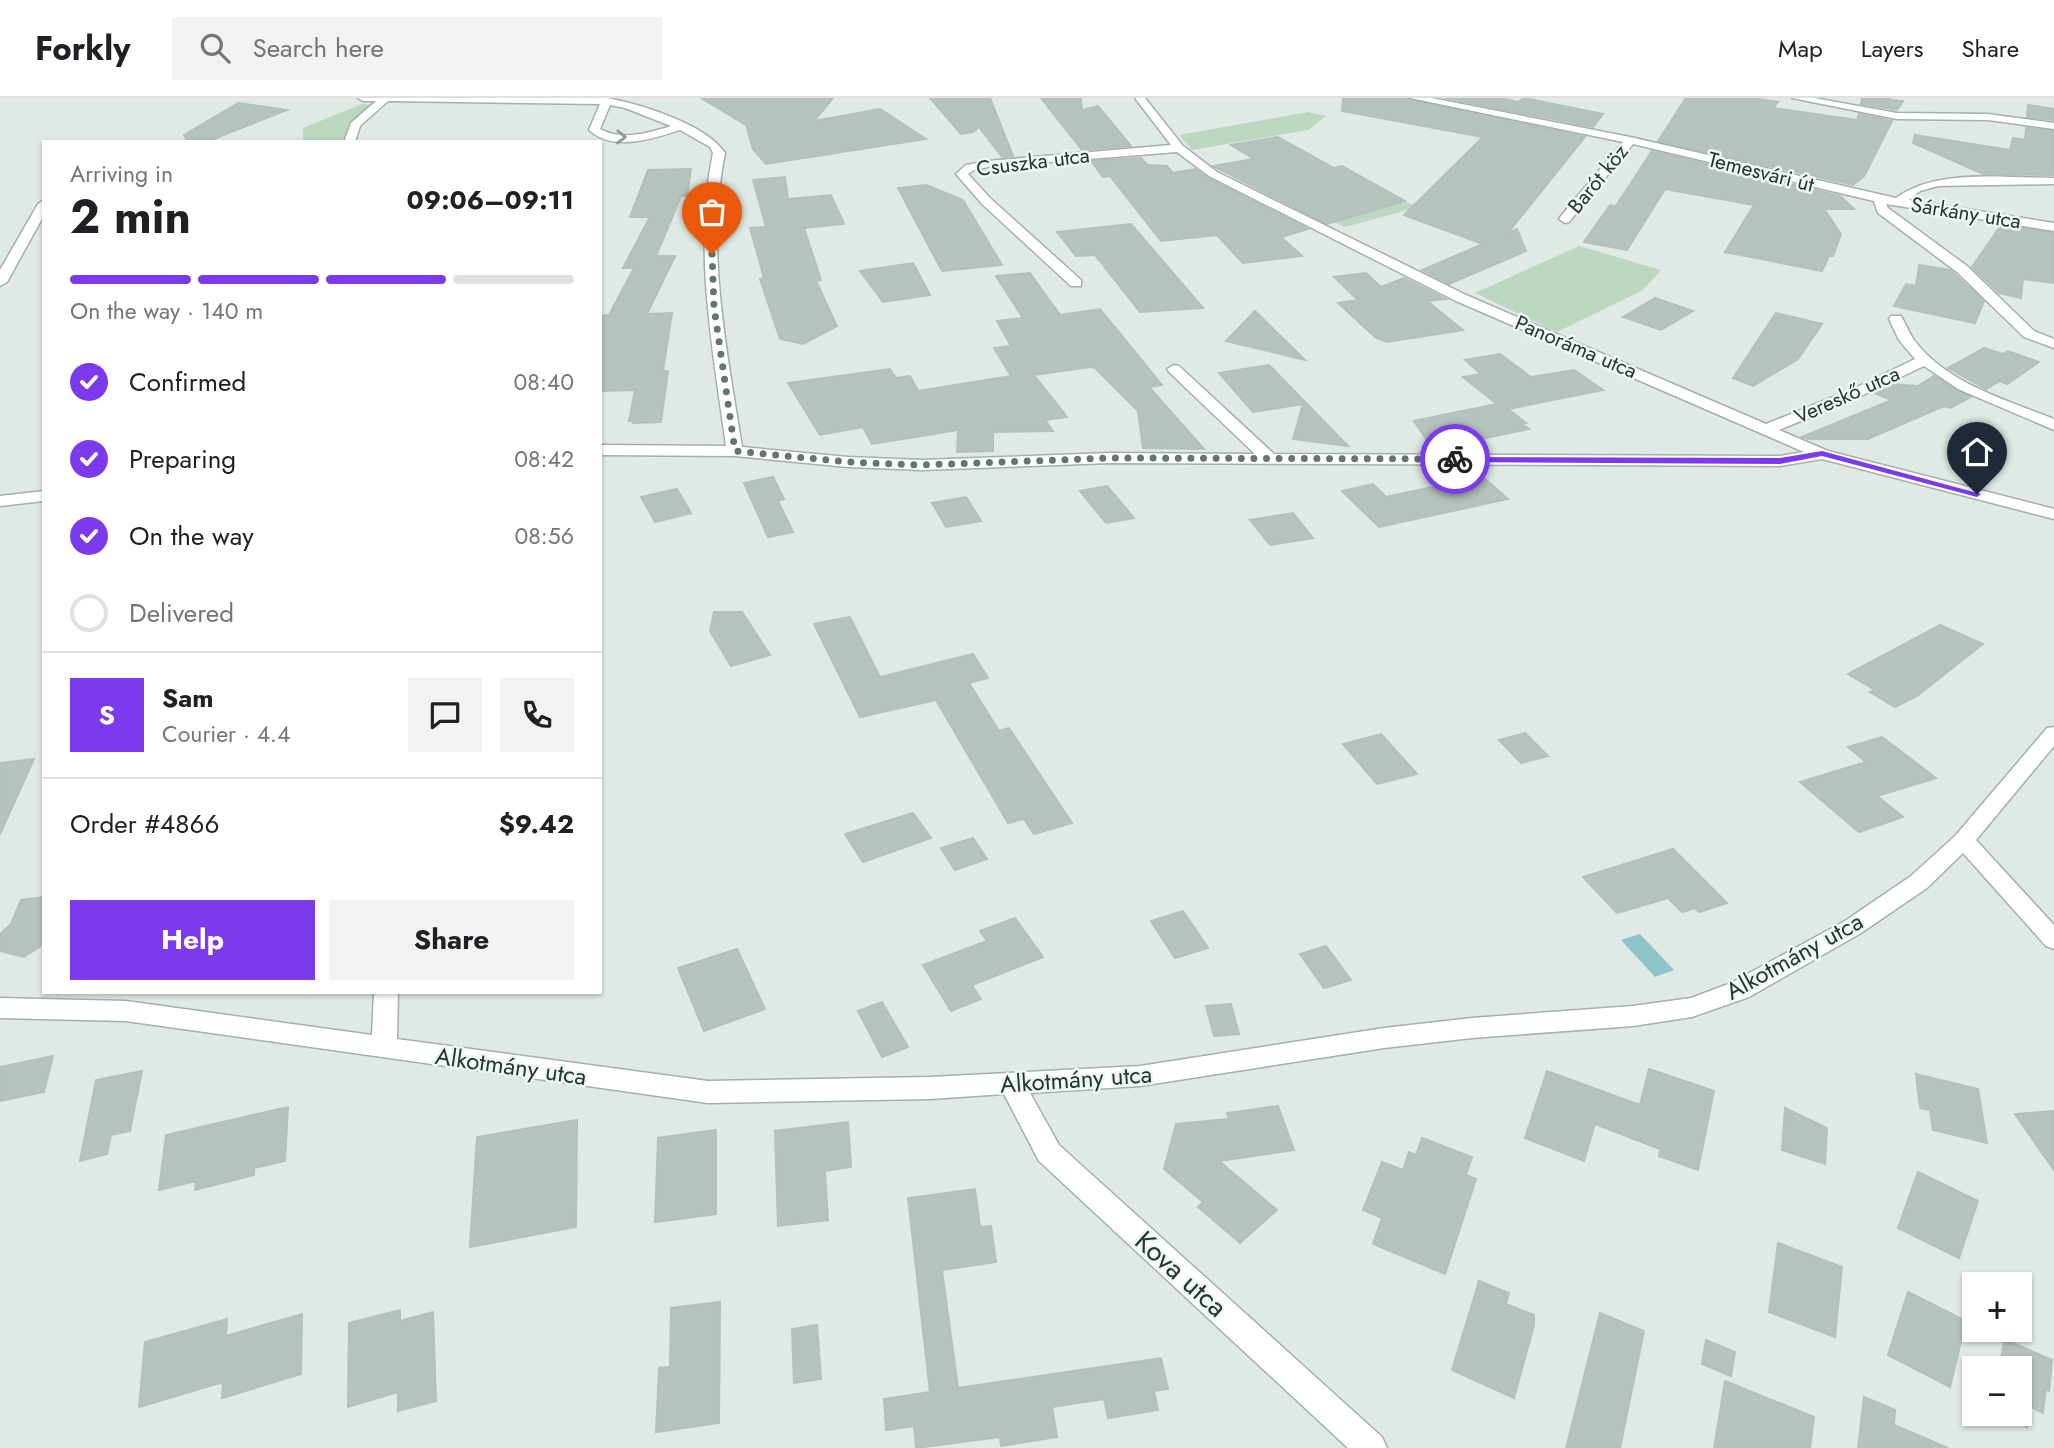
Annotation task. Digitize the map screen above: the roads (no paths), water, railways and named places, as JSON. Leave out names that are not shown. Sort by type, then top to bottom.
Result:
[{"type":"street","points":[[363,98],[610,99],[681,126],[714,145],[719,153],[711,191],[714,307],[735,451]]},
{"type":"street","name":"Panoráma utca","points":[[1140,98],[1179,148],[1213,174],[1461,299],[1822,454],[2054,514]]},
{"type":"street","name":"Temesvári út","points":[[1415,98],[1443,100],[1630,140],[1879,199]]},
{"type":"street","points":[[1797,98],[1909,117],[1988,117],[2054,126]]},
{"type":"street","points":[[610,99],[594,130],[600,134],[630,138],[681,126]]},
{"type":"street","points":[[350,140],[355,125],[385,100]]},
{"type":"street","name":"Barót köz","points":[[1565,219],[1630,140]]},
{"type":"street","name":"Csuszka utca","points":[[1076,283],[986,201],[962,174],[970,167],[988,164],[1179,148]]},
{"type":"street","points":[[1899,202],[1916,189],[1938,183],[2054,181]]},
{"type":"street","points":[[1879,199],[1882,210],[1952,260],[2029,334],[2054,344]]},
{"type":"street","name":"Sárkány utca","points":[[1879,199],[2054,228]]},
{"type":"street","points":[[0,282],[42,208]]},
{"type":"street","points":[[1896,319],[1900,331],[1925,360],[1962,386],[2054,425]]},
{"type":"street","name":"Vereskő utca","points":[[1768,429],[1858,392],[1925,360]]},
{"type":"street","points":[[1174,369],[1269,458]]},
{"type":"street","points":[[602,450],[735,451],[848,462],[922,465],[1111,458],[1780,461],[1822,454]]},
{"type":"street","points":[[0,501],[42,496]]},
{"type":"street","name":"Alkotmány utca","points":[[0,1008],[125,1011],[708,1092],[1012,1084],[1140,1076],[1396,1037],[1472,1028],[1633,1016],[1692,1007],[1740,990],[1853,926],[1919,882],[1964,840],[2054,733]]},
{"type":"street","points":[[1964,840],[2054,940]]},
{"type":"street","points":[[384,1049],[386,994]]},
{"type":"street","name":"Kova utca","points":[[1012,1084],[1049,1153],[1371,1448]]},
{"type":"water","points":[[1640,934],[1674,970],[1655,977],[1621,940]]}]
